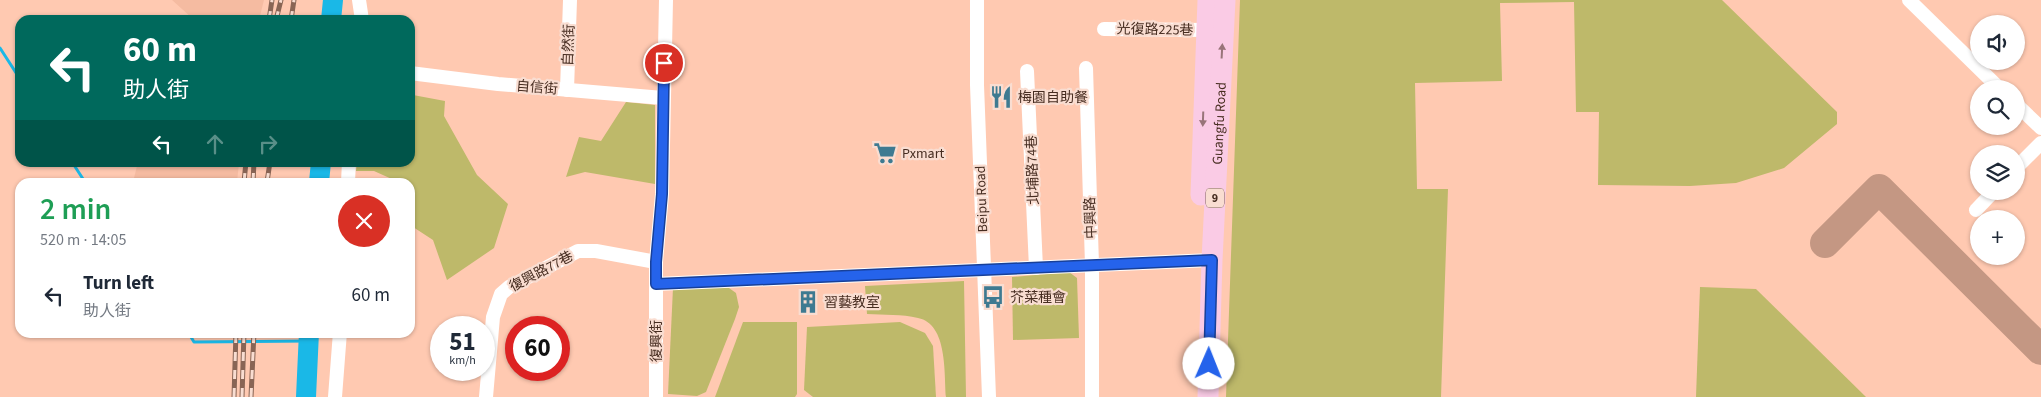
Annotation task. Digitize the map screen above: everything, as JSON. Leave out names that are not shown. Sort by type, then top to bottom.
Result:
[{"type":"main road","name":"Guangfu Road","points":[[1208,0],[1206,30],[1205,260],[1208,397]]},
{"type":"main road","name":"Guangfu Road","points":[[1194,397],[1225,0]]},
{"type":"street","points":[[359,0],[361,15]]},
{"type":"street","name":"自然街","points":[[567,90],[570,0]]},
{"type":"street","name":"復興街","points":[[656,397],[656,262],[662,194],[666,0]]},
{"type":"street","name":"Beipu Road","points":[[977,0],[977,85],[988,397]]},
{"type":"street","points":[[1909,0],[1991,80]]},
{"type":"street","name":"光復路225巷","points":[[1104,28],[1206,30]]},
{"type":"street","name":"中興路","points":[[1086,68],[1092,265],[1092,397]]},
{"type":"street","name":"北埔路74巷","points":[[1027,71],[1036,268]]},
{"type":"street","name":"自信街","points":[[415,74],[498,84],[664,98]]},
{"type":"street","points":[[2025,113],[2041,128]]},
{"type":"street","points":[[2025,159],[2041,143]]},
{"type":"street","points":[[1976,210],[1985,200]]},
{"type":"street","name":"復興路77巷","points":[[486,397],[493,317],[501,294],[509,287],[578,251],[596,251],[656,262]]},
{"type":"street","points":[[656,284],[1205,260]]},
{"type":"street","points":[[335,397],[340,338]]},
{"type":"shaded area","points":[[172,0],[264,0],[260,15],[189,15]]},
{"type":"shaded area","points":[[1240,0],[1722,0],[1837,112],[1837,124],[1784,168],[1736,183],[1690,186],[1598,185],[1599,112],[1576,112],[1574,2],[1500,3],[1502,81],[1415,83],[1417,189],[1448,189],[1441,397],[1226,397]]},
{"type":"shaded area","points":[[415,95],[445,101],[444,116],[477,175],[508,204],[494,248],[447,280],[433,240],[415,228],[415,178],[390,178],[374,171],[356,171],[356,167],[415,167]]},
{"type":"shaded area","points":[[626,102],[655,105],[655,184],[585,172],[566,177],[579,137],[601,141]]},
{"type":"shaded area","points":[[137,167],[239,167],[237,178],[134,178]]},
{"type":"shaded area","points":[[1069,272],[1077,278],[1079,338],[1013,340],[1012,277]]},
{"type":"shaded area","points":[[964,281],[966,397],[946,397],[944,363],[940,340],[935,330],[928,322],[918,318],[899,315],[867,314],[865,286]]},
{"type":"shaded area","points":[[1700,287],[1756,289],[1866,397],[1696,397]]},
{"type":"shaded area","points":[[673,288],[729,288],[736,293],[739,307],[735,319],[706,392],[697,396],[668,394]]},
{"type":"shaded area","points":[[743,322],[797,322],[797,394],[795,397],[715,397]]},
{"type":"shaded area","points":[[900,322],[925,333],[933,346],[936,397],[813,397],[804,390],[807,327]]},
{"type":"waterway","points":[[332,15],[333,0]]},
{"type":"waterway","points":[[0,48],[15,71]]},
{"type":"waterway","points":[[75,167],[82,178]]},
{"type":"waterway","points":[[319,178],[320,167]]},
{"type":"waterway","points":[[192,338],[194,342],[308,341]]},
{"type":"waterway","points":[[306,397],[309,338]]},
{"type":"taxiway","points":[[1825,243],[1879,189],[2041,350]]},
{"type":"railway","points":[[270,15],[272,0]]},
{"type":"railway","points":[[277,15],[281,0]]},
{"type":"railway","points":[[292,15],[294,0]]},
{"type":"railway","points":[[244,178],[246,167]]},
{"type":"railway","points":[[253,178],[254,167]]},
{"type":"railway","points":[[268,178],[269,167]]},
{"type":"railway","points":[[234,397],[236,338]]},
{"type":"railway","points":[[242,397],[244,338]]},
{"type":"railway","points":[[251,397],[254,338]]},
{"type":"place","name":"梅園自助餐","points":[[1001,97]]},
{"type":"place","name":"Pxmart","points":[[885,153]]},
{"type":"place","name":"芥菜種會","points":[[993,297]]},
{"type":"place","name":"習藝教室","points":[[808,302]]},
{"type":"route","points":[[664,63],[662,194],[656,284],[1212,260],[1209,364]]}]
